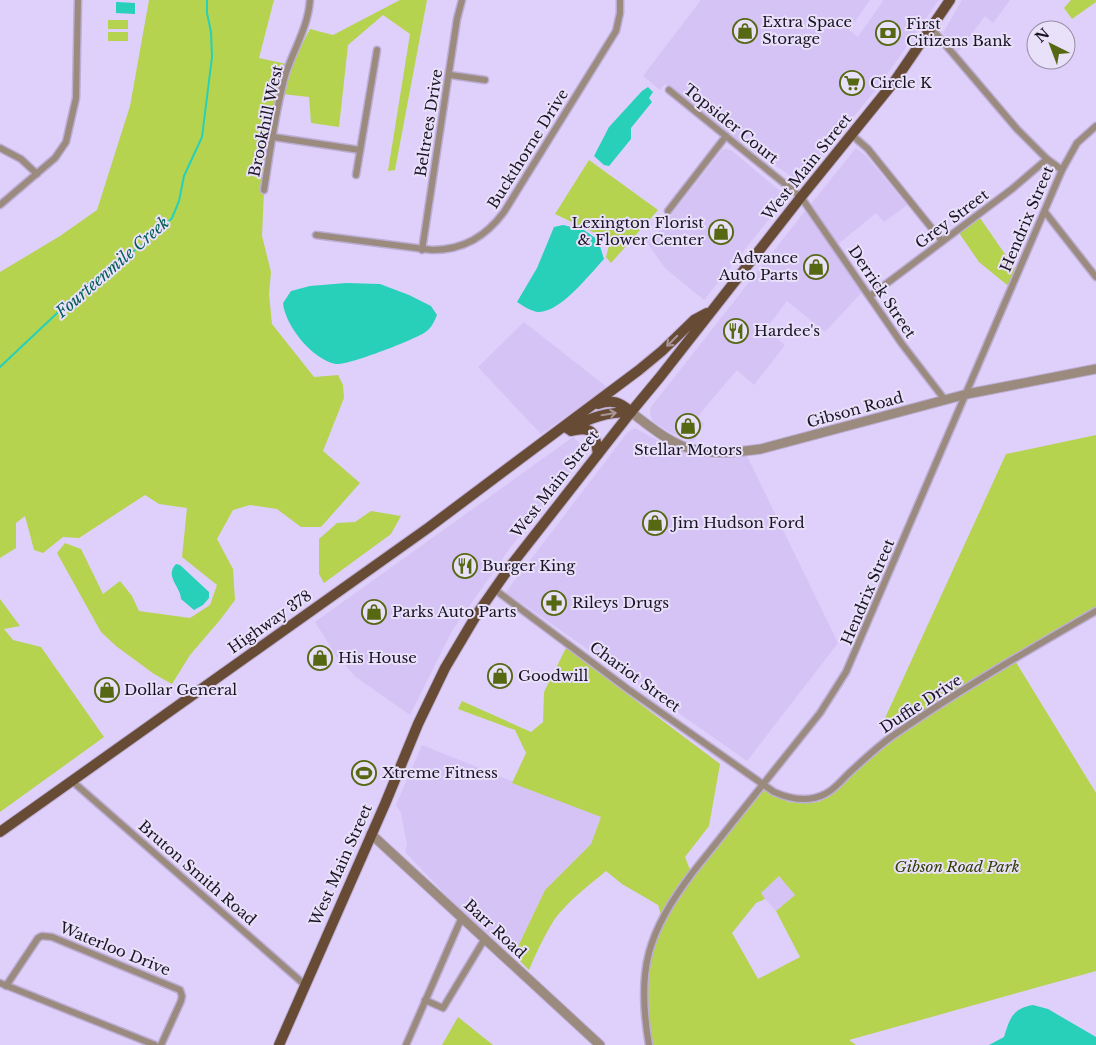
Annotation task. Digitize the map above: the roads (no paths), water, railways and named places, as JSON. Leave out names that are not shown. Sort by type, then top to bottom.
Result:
[{"type":"main road","name":"West Main Street","points":[[279,1045],[418,724],[461,640],[494,589],[598,454],[894,82],[950,0]]},
{"type":"main road","points":[[556,434],[650,362],[694,320],[710,312]]},
{"type":"main road","points":[[589,408],[611,401],[620,403],[631,412]]},
{"type":"main road","points":[[556,434],[594,416],[631,412]]},
{"type":"main road","points":[[556,434],[579,429],[590,430],[596,438],[598,454]]},
{"type":"main road","name":"Highway 378","points":[[0,832],[428,528],[556,434]]},
{"type":"street","points":[[0,205],[56,158],[63,148],[71,128],[76,98],[78,0]]},
{"type":"street","name":"Brookhill West","points":[[264,190],[285,77],[306,23],[310,0]]},
{"type":"street","name":"Beltrees Drive","points":[[422,250],[462,0]]},
{"type":"street","name":"Buckthorne Drive","points":[[316,235],[422,250],[442,250],[463,246],[484,235],[504,212],[616,30],[620,13],[620,0]]},
{"type":"street","points":[[932,29],[1017,129],[1047,159],[1062,170]]},
{"type":"street","points":[[356,175],[377,50]]},
{"type":"street","points":[[450,75],[485,80]]},
{"type":"street","name":"Topsider Court","points":[[668,90],[801,197]]},
{"type":"street","name":"Hendrix Street","points":[[649,1045],[643,1002],[644,983],[648,958],[658,928],[672,900],[827,704],[846,672],[1062,170],[1077,143],[1096,126]]},
{"type":"street","points":[[852,135],[868,149],[942,241]]},
{"type":"street","points":[[668,211],[726,136]]},
{"type":"street","points":[[273,137],[360,150]]},
{"type":"street","points":[[0,148],[21,159],[37,174]]},
{"type":"street","name":"Grey Street","points":[[870,296],[1012,189],[1047,159]]},
{"type":"street","name":"Derrick Street","points":[[801,197],[911,356],[945,400]]},
{"type":"street","points":[[1045,212],[1096,277]]},
{"type":"street","name":"Gibson Road","points":[[631,412],[655,431],[674,442],[710,452],[725,453],[761,449],[967,394],[1095,371]]},
{"type":"street","name":"Chariot Street","points":[[494,589],[629,690],[763,784]]},
{"type":"street","name":"Duffie Drive","points":[[763,784],[780,794],[798,800],[825,794],[882,744],[909,725],[1006,664],[1096,611]]},
{"type":"street","name":"Bruton Smith Road","points":[[72,782],[305,985]]},
{"type":"street","name":"Barr Road","points":[[372,834],[484,940],[600,1045]]},
{"type":"street","points":[[406,1045],[462,918]]},
{"type":"street","name":"Waterloo Drive","points":[[3,984],[38,938],[42,936],[52,937],[180,990],[181,1001],[161,1045]]},
{"type":"street","points":[[425,1000],[442,1008],[484,940]]},
{"type":"street","points":[[3,984],[155,1045]]},
{"type":"waterway","name":"Fourteenmile Creek","points":[[0,367],[89,283],[142,245],[172,218],[179,201],[184,176],[202,137],[212,57],[207,0]]},
{"type":"place","name":"Extra Space Storage","points":[[745,31]]},
{"type":"place","name":"First Citizens Bank","points":[[888,33]]},
{"type":"place","name":"Circle K","points":[[852,83]]},
{"type":"place","name":"Lexington Florist & Flower Center","points":[[721,232]]},
{"type":"place","name":"Advance Auto Parts","points":[[816,267]]},
{"type":"place","name":"Hardee's","points":[[736,331]]},
{"type":"place","name":"Stellar Motors","points":[[688,426]]},
{"type":"place","name":"Jim Hudson Ford","points":[[655,523]]},
{"type":"place","name":"Burger King","points":[[465,566]]},
{"type":"place","name":"Rileys Drugs","points":[[554,603]]},
{"type":"place","name":"Parks Auto Parts","points":[[374,612]]},
{"type":"place","name":"His House","points":[[320,658]]},
{"type":"place","name":"Goodwill","points":[[500,676]]},
{"type":"place","name":"Dollar General","points":[[107,690]]},
{"type":"place","name":"Xtreme Fitness","points":[[364,773]]},
{"type":"park label","name":"Gibson Road Park","points":[[957,867]]}]
